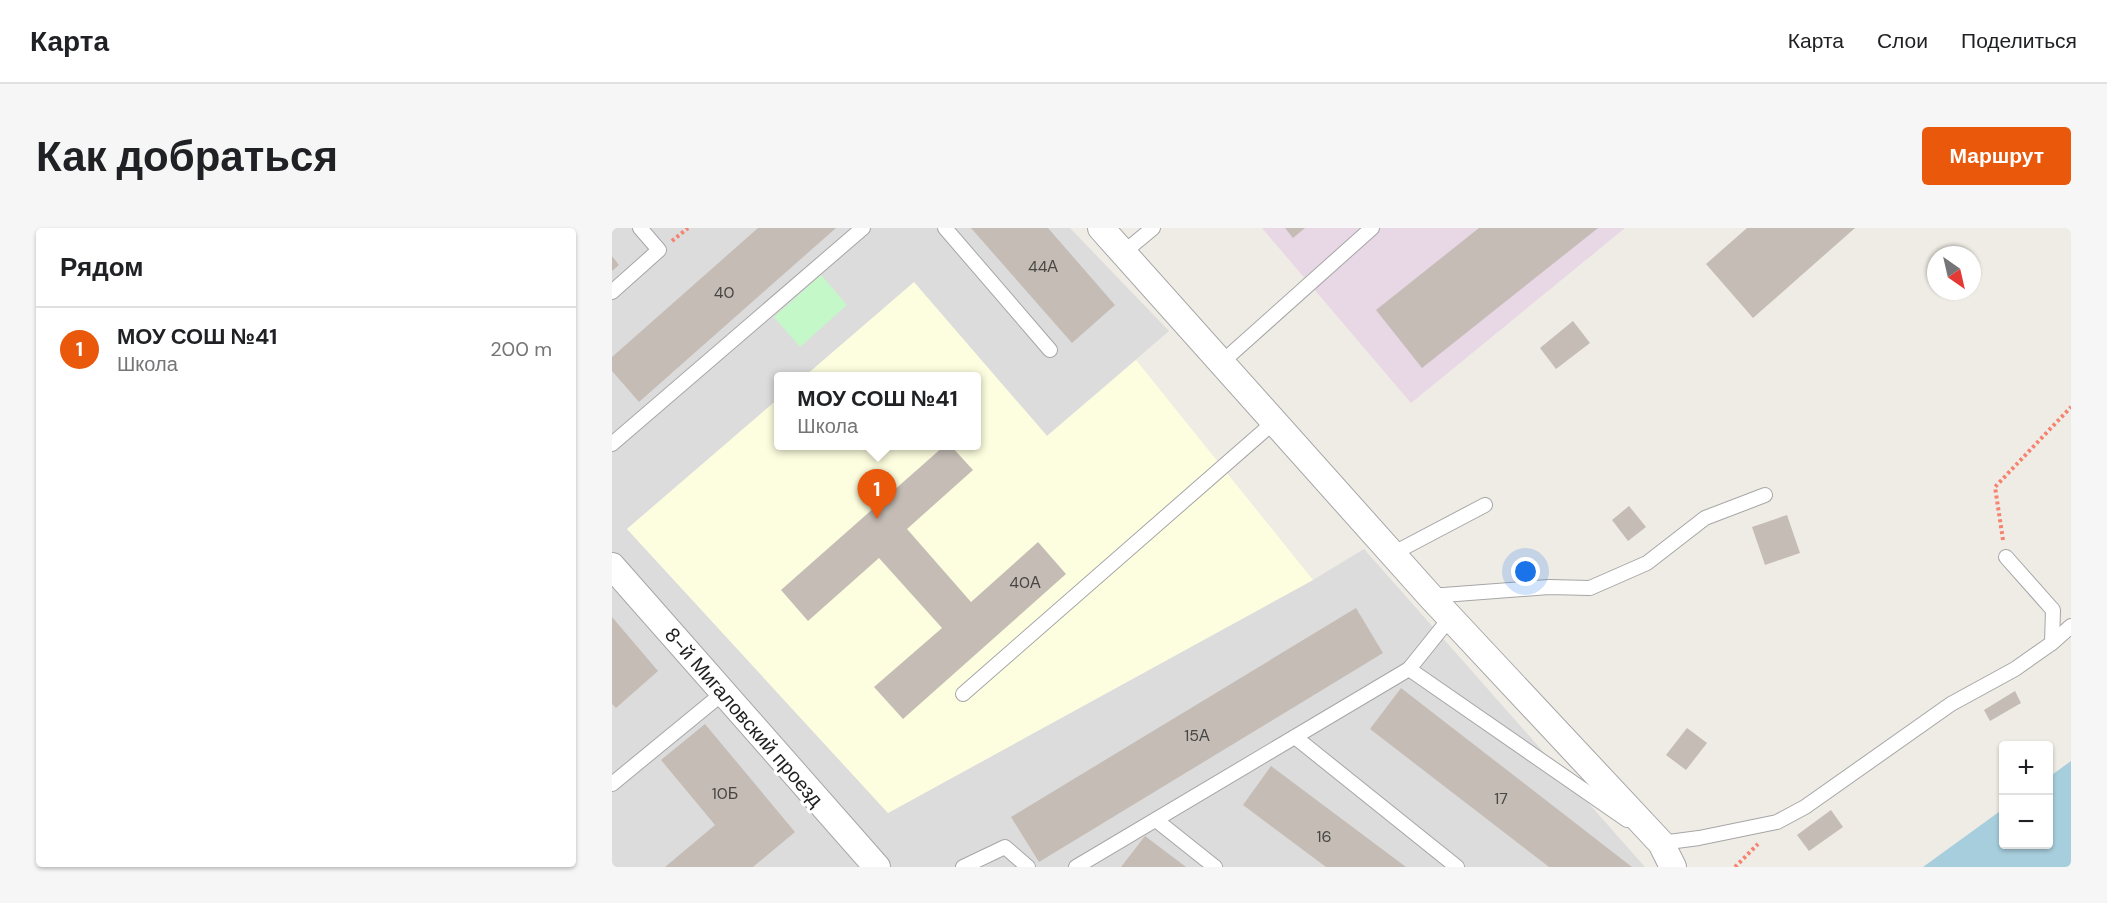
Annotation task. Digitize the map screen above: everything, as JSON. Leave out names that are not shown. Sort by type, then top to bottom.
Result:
[{"type":"street","points":[[1101,228],[1392,554],[1667,856]]},
{"type":"street","name":"8-й Мигаловский проезд","points":[[612,566],[877,867]]},
{"type":"lane","points":[[612,292],[659,250],[640,228]]},
{"type":"lane","points":[[612,444],[862,228]]},
{"type":"lane","points":[[945,228],[1050,350]]},
{"type":"lane","points":[[1123,253],[1153,228]]},
{"type":"lane","points":[[1221,363],[1372,228]]},
{"type":"lane","points":[[963,694],[1274,422]]},
{"type":"lane","points":[[1430,596],[1549,587],[1590,588],[1647,563],[1705,518],[1765,495]]},
{"type":"lane","points":[[1392,554],[1485,505]]},
{"type":"lane","points":[[2006,557],[2053,610],[2052,643]]},
{"type":"lane","points":[[1076,867],[1409,669],[1450,618]]},
{"type":"lane","points":[[1409,669],[1667,856],[1699,838],[1777,822],[1805,807],[1951,704],[2015,669],[2052,643],[2071,626]]},
{"type":"lane","points":[[613,780],[723,693]]},
{"type":"lane","points":[[1295,737],[1457,867]]},
{"type":"lane","points":[[1156,820],[1215,867]]},
{"type":"lane","points":[[963,867],[1005,847],[1028,867]]},
{"type":"path","points":[[2006,557],[1995,487],[2071,407]]},
{"type":"shaded area","points":[[612,228],[1070,228],[1169,331],[1047,436],[914,283],[810,372],[774,372],[774,402],[627,529],[888,813],[1313,580],[1364,549],[1645,867],[612,867]]},
{"type":"shaded area","points":[[1262,228],[1625,228],[1411,403]]},
{"type":"shaded area","points":[[914,282],[1047,436],[1136,360],[1313,580],[888,813],[627,529],[774,402],[774,450],[981,450],[981,372],[810,372]]},
{"type":"green space","points":[[821,275],[847,305],[800,347],[774,317]]},
{"type":"water","points":[[2071,761],[2071,867],[1923,867],[1999,812],[1999,849],[2053,849],[2053,774]]},
{"type":"building","points":[[758,228],[836,228],[639,402],[612,371],[612,357]]},
{"type":"building","points":[[971,228],[1048,228],[1115,305],[1072,343]]},
{"type":"building","points":[[1285,228],[1305,228],[1293,238]]},
{"type":"building","points":[[1479,228],[1598,228],[1422,368],[1376,310]]},
{"type":"building","points":[[1747,228],[1855,228],[1753,318],[1706,264]]},
{"type":"building","points":[[612,256],[619,265],[612,271]]},
{"type":"building","points":[[1573,321],[1590,343],[1556,369],[1540,348]]},
{"type":"building","points":[[939,450],[955,450],[973,470],[907,529],[971,602],[1038,542],[1066,574],[903,719],[874,687],[942,628],[879,558],[808,621],[781,590]]},
{"type":"building","points":[[1629,506],[1646,527],[1628,541],[1612,520]]},
{"type":"building","points":[[1787,515],[1800,553],[1765,565],[1752,527]]},
{"type":"building","points":[[1356,608],[1383,653],[1039,862],[1011,817]]},
{"type":"building","points":[[612,617],[658,671],[616,708],[612,704]]},
{"type":"building","points":[[1401,688],[1632,867],[1549,867],[1370,729]]},
{"type":"building","points":[[2015,691],[2021,703],[1990,721],[1984,710]]},
{"type":"building","points":[[705,724],[795,832],[753,867],[665,867],[715,825],[661,760]]},
{"type":"building","points":[[1687,728],[1707,743],[1686,770],[1666,755]]},
{"type":"building","points":[[1271,766],[1406,867],[1326,867],[1243,805]]},
{"type":"building","points":[[1831,810],[1843,827],[1809,851],[1797,835]]},
{"type":"building","points":[[1145,836],[1186,867],[1121,867]]},
{"type":"place","name":"МОУ СОШ №41","points":[[877,519]]}]
